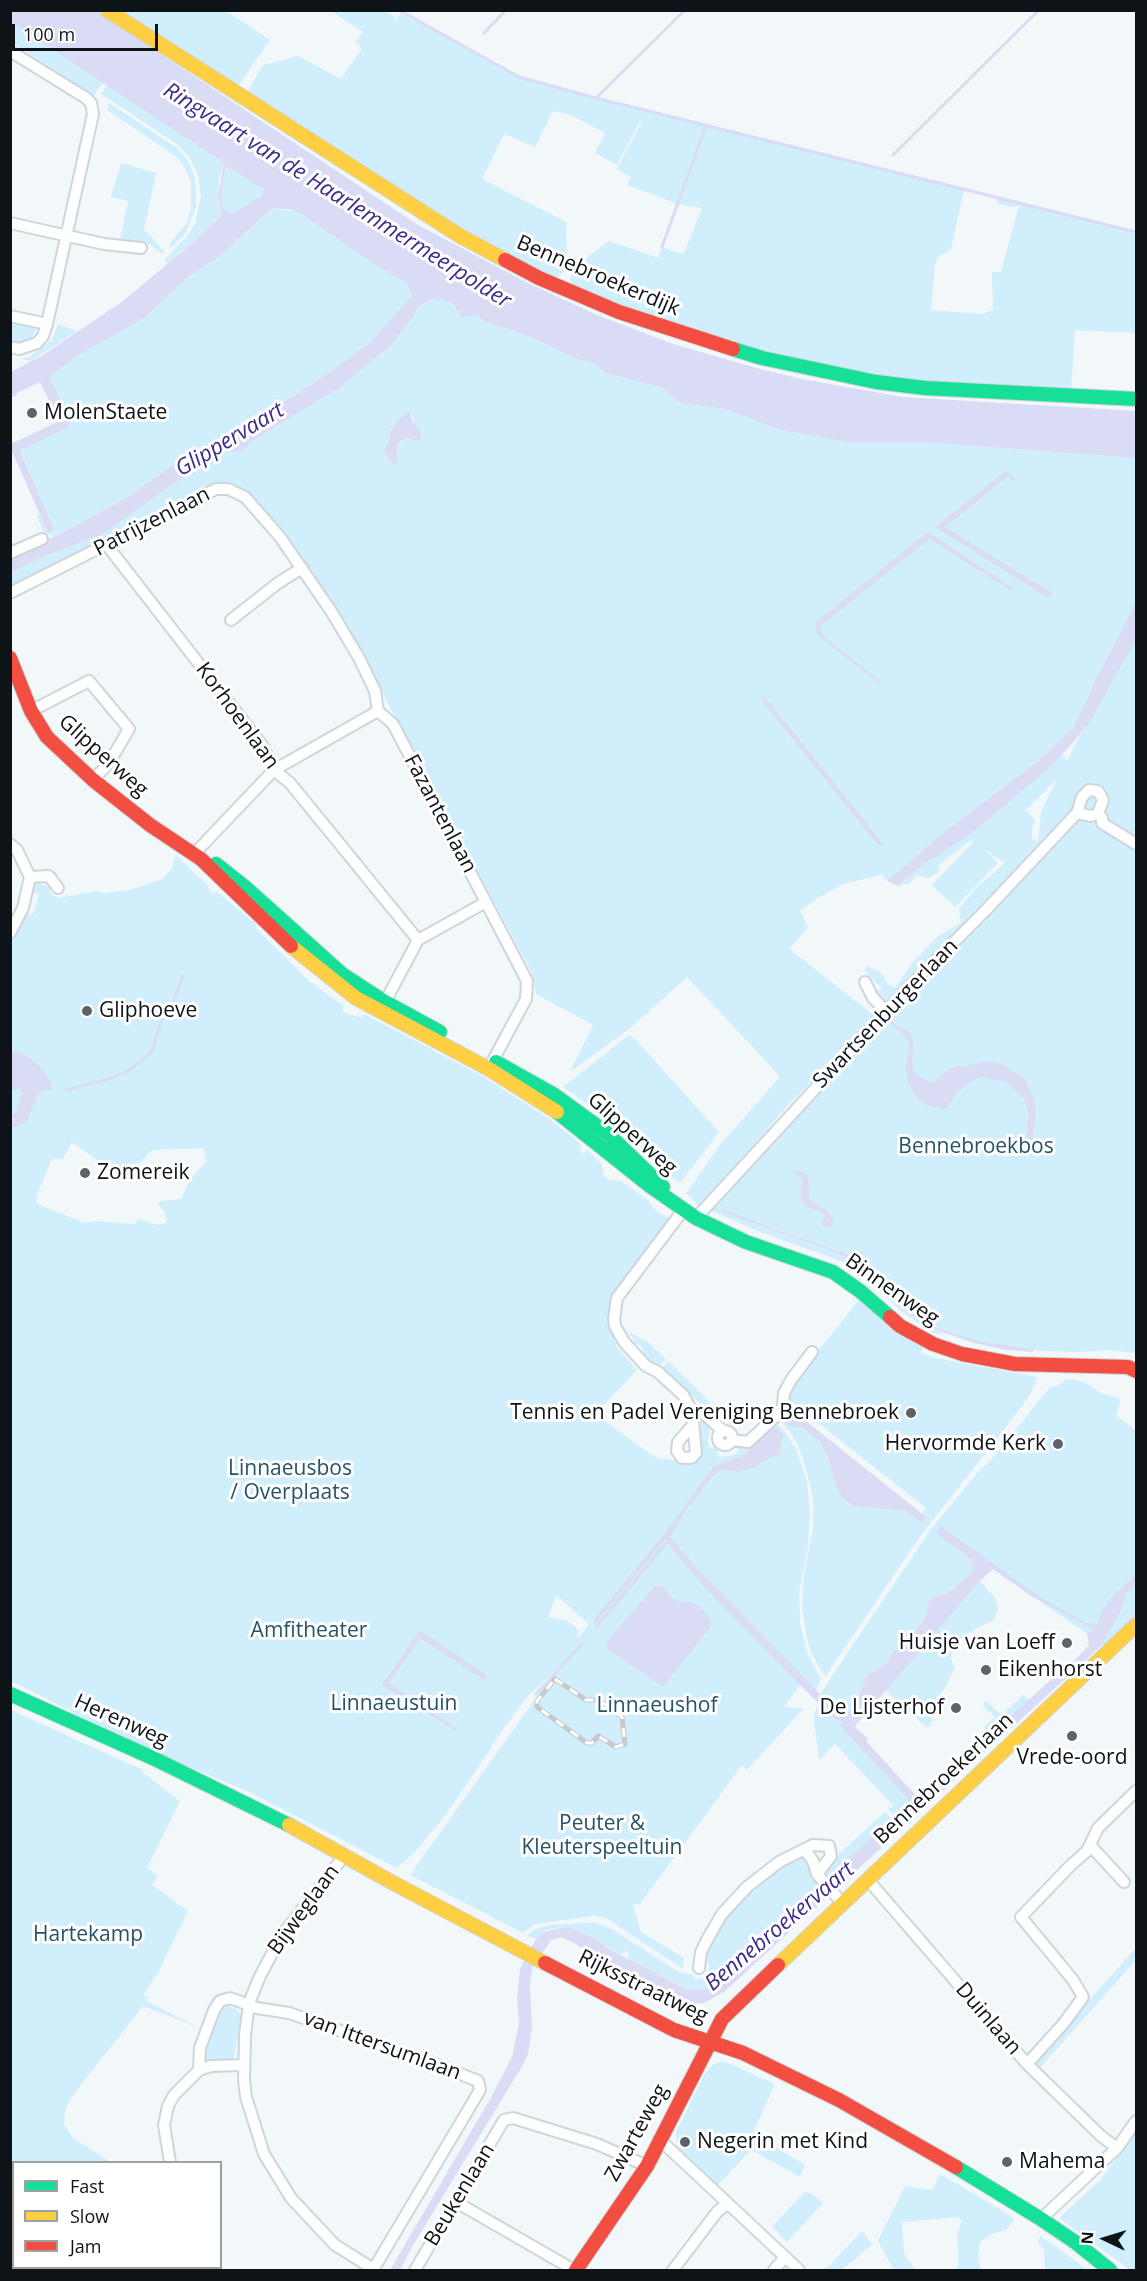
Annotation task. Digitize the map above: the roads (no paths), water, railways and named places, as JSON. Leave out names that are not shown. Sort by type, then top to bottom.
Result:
[{"type":"street","name":"Bennebroekerdijk","points":[[107,10],[460,236],[538,278],[619,312],[692,338],[762,358],[876,382],[925,388],[1137,399]]},
{"type":"street","points":[[10,51],[86,98],[93,108],[93,120],[43,336],[37,343],[19,349],[10,347]]},
{"type":"street","points":[[10,223],[66,237],[141,248]]},
{"type":"street","points":[[10,316],[47,324]]},
{"type":"street","name":"Patrijzenlaan","points":[[10,593],[222,488],[238,492],[245,497],[280,537],[302,568]]},
{"type":"street","points":[[10,553],[42,539]]},
{"type":"street","name":"Korhoenlaan","points":[[106,544],[262,745],[274,770],[290,783],[418,940]]},
{"type":"street","points":[[231,620],[278,583],[302,568]]},
{"type":"street","name":"Fazantenlaan","points":[[302,568],[332,611],[359,658],[375,692],[378,711],[393,724],[524,975],[528,987],[526,999],[491,1065]]},
{"type":"street","name":"Glipperweg","points":[[10,658],[31,711],[47,737],[93,780],[150,825],[197,856],[292,947],[382,1007],[491,1065],[548,1105],[650,1186],[672,1199]]},
{"type":"street","points":[[31,711],[89,681],[129,729],[109,763],[93,780]]},
{"type":"street","points":[[197,856],[274,770],[378,711]]},
{"type":"street","name":"Swartsenburgerlaan","points":[[696,1218],[886,1011],[985,911],[1077,813],[1082,797],[1089,790],[1098,791],[1103,800],[1098,814]]},
{"type":"street","points":[[1077,813],[1091,816],[1098,814],[1102,818],[1102,823],[1137,844]]},
{"type":"street","points":[[10,844],[17,850],[30,877],[23,908],[10,933]]},
{"type":"street","points":[[30,877],[49,876],[58,888]]},
{"type":"street","points":[[382,1007],[418,940],[486,902]]},
{"type":"street","points":[[865,982],[873,998],[886,1011]]},
{"type":"street","name":"Binnenweg","points":[[672,1199],[696,1218],[746,1242],[833,1272],[860,1291],[900,1326],[933,1344],[962,1354],[1015,1364],[1128,1367],[1137,1371]]},
{"type":"street","points":[[684,1209],[617,1298],[614,1319],[615,1326],[624,1342],[646,1366],[658,1372],[683,1395],[692,1411],[692,1426]]},
{"type":"street","points":[[692,1411],[701,1411],[723,1431],[718,1437],[720,1443],[729,1445],[732,1440],[748,1442],[783,1407],[784,1393],[812,1352]]},
{"type":"street","name":"Bennebroekerlaan","points":[[709,2042],[717,2025],[735,2005],[838,1899],[869,1881],[1137,1625]]},
{"type":"street","name":"Herenweg","points":[[10,1694],[214,1787]]},
{"type":"street","name":"Rijksstraatweg","points":[[214,1787],[674,2030],[743,2053],[839,2100],[887,2126],[1041,2219],[1075,2242],[1110,2271]]},
{"type":"street","points":[[1027,2064],[1064,2023],[1083,1997],[1073,1980],[1021,1917],[1087,1851],[1098,1828],[1137,1791]]},
{"type":"street","points":[[699,1968],[701,1952],[722,1914],[747,1887],[779,1862],[813,1845],[829,1846],[831,1856],[819,1877]]},
{"type":"street","points":[[1090,1845],[1125,1882]]},
{"type":"street","points":[[805,1850],[813,1861],[819,1877],[838,1899]]},
{"type":"street","name":"Bijweglaan","points":[[344,1856],[282,1935],[270,1955],[249,2003],[243,2065],[246,2097],[264,2154],[291,2198],[335,2246],[374,2270]]},
{"type":"street","name":"Duinlaan","points":[[869,1881],[1027,2064],[1101,2136],[1117,2148]]},
{"type":"street","points":[[199,2070],[200,2048],[206,2029],[220,2001],[230,1998],[249,2003]]},
{"type":"street","name":"van Ittersumlaan","points":[[249,2003],[257,2007],[289,2013],[370,2040],[475,2079],[480,2085],[480,2090],[374,2270]]},
{"type":"street","name":"Zwarteweg","points":[[575,2271],[647,2166],[709,2042]]},
{"type":"street","points":[[170,2161],[164,2125],[165,2114],[174,2095],[199,2070],[211,2066],[243,2065]]},
{"type":"street","name":"Beukenlaan","points":[[415,2271],[504,2120],[513,2118],[597,2144],[647,2166]]},
{"type":"street","points":[[1041,2219],[1117,2148],[1137,2121]]},
{"type":"street","points":[[659,2139],[799,2271]]},
{"type":"street","points":[[456,2202],[575,2271]]},
{"type":"street","points":[[673,2271],[717,2212],[727,2204]]},
{"type":"street","points":[[774,2271],[785,2257]]},
{"type":"water","points":[[11,11],[96,11],[418,225],[528,283],[597,315],[673,344],[760,369],[903,397],[1136,411],[1136,458],[921,442],[847,442],[780,430],[725,409],[680,403],[663,388],[606,373],[595,364],[577,359],[523,334],[483,321],[478,315],[462,317],[453,303],[433,299],[418,307],[391,345],[338,389],[252,441],[242,452],[229,451],[207,463],[103,534],[11,572],[11,558],[129,496],[185,456],[273,409],[330,372],[370,342],[412,296],[407,283],[378,267],[295,210],[272,208],[221,255],[187,278],[143,319],[77,356],[50,377],[70,422],[69,427],[20,450],[54,529],[48,533],[11,449],[11,444],[59,421],[40,382],[11,398],[11,372],[43,355],[123,301],[221,216],[218,196],[224,163],[11,22]],"holes":[[[227,166],[265,190],[262,196],[231,215],[221,205],[223,179]]]},
{"type":"water","points":[[410,411],[412,421],[421,433],[421,437],[418,441],[406,438],[400,441],[397,448],[397,462],[393,464],[384,451],[390,438],[389,432],[401,417]]},
{"type":"water","points":[[1006,471],[1017,480],[1015,482],[1008,476],[945,527],[1052,593],[1052,596],[1047,597],[935,527]]},
{"type":"water","points":[[928,532],[1013,588],[1012,591],[929,539],[822,625],[820,630],[825,638],[879,680],[878,682],[817,635],[816,622]]},
{"type":"water","points":[[1136,602],[1136,639],[1089,723],[1071,745],[1051,766],[975,831],[916,870],[899,886],[887,881],[943,833],[1038,761],[1074,727]]},
{"type":"water","points":[[763,695],[885,846],[877,844],[764,703]]},
{"type":"water","points":[[890,1015],[895,1025],[908,1030],[911,1034],[914,1042],[912,1065],[914,1073],[929,1082],[935,1082],[950,1068],[988,1062],[996,1062],[1005,1066],[1025,1079],[1036,1109],[1032,1145],[1025,1147],[1029,1114],[1024,1099],[1006,1082],[982,1077],[972,1081],[957,1092],[948,1107],[943,1109],[927,1105],[917,1098],[907,1081],[906,1065],[910,1042],[885,1020]]},
{"type":"water","points":[[11,1052],[22,1053],[39,1065],[50,1081],[52,1091],[43,1090],[38,1094],[27,1121],[15,1127],[11,1126],[11,1115],[16,1112],[22,1093],[19,1089],[11,1091]]},
{"type":"water","points":[[793,1171],[808,1175],[810,1200],[827,1211],[834,1221],[831,1227],[823,1226],[822,1222],[826,1216],[805,1206],[800,1194],[802,1178]]},
{"type":"water","points":[[721,1208],[852,1256],[884,1279],[916,1315],[937,1328],[981,1342],[1033,1349],[1033,1352],[1007,1350],[974,1343],[931,1328],[911,1315],[888,1286],[859,1264],[835,1252],[725,1213]]},
{"type":"water","points":[[789,1414],[798,1414],[926,1517],[926,1520],[922,1523],[906,1511],[853,1506],[842,1497],[835,1484],[828,1457],[820,1442],[803,1428],[788,1426],[786,1422]]},
{"type":"water","name":"Bennebroekervaart","points":[[774,1428],[783,1435],[780,1455],[754,1468],[738,1472],[721,1470],[712,1478],[688,1507],[670,1537],[693,1564],[842,1714],[853,1710],[868,1674],[887,1664],[892,1652],[901,1648],[924,1620],[930,1598],[948,1593],[973,1571],[969,1558],[936,1533],[940,1526],[1045,1600],[1086,1623],[1097,1624],[1101,1612],[1115,1593],[1136,1575],[1136,1584],[1126,1594],[1122,1609],[1102,1645],[724,1992],[704,2003],[693,2004],[562,1937],[551,1940],[532,1968],[530,1986],[532,2028],[528,2054],[400,2270],[390,2270],[489,2101],[512,2057],[519,2023],[517,1998],[520,1969],[536,1939],[543,1932],[565,1927],[572,1929],[596,1939],[611,1950],[688,1990],[705,1990],[911,1802],[841,1727],[842,1722],[835,1719],[800,1685],[707,1590],[665,1540],[595,1624],[593,1621],[666,1532],[713,1467],[727,1460],[741,1457]],"holes":[[[993,1569],[1031,1596],[1095,1630],[1086,1633],[1089,1645],[1073,1662],[919,1799],[867,1742],[868,1739],[855,1727],[856,1725],[980,1581]]]},
{"type":"water","points":[[655,1586],[662,1586],[672,1598],[679,1602],[691,1602],[700,1606],[711,1621],[711,1626],[663,1687],[607,1649],[607,1641]]},
{"type":"water","points":[[420,1630],[488,1676],[484,1680],[420,1638],[389,1683],[458,1730],[456,1731],[382,1685]]},
{"type":"waterway","points":[[399,10],[519,77],[596,98]]},
{"type":"waterway","points":[[484,33],[506,10]]},
{"type":"waterway","points":[[685,10],[596,98],[1136,232]]},
{"type":"waterway","points":[[893,155],[1039,10]]},
{"type":"waterway","points":[[662,247],[706,126]]},
{"type":"waterway","points":[[67,1090],[112,1078],[128,1071],[152,1052],[163,1016],[173,1003],[183,976]]},
{"type":"waterway","points":[[596,1627],[668,1541]]},
{"type":"waterway","points":[[536,1694],[582,1644]]},
{"type":"railway","points":[[555,1679],[586,1700],[599,1700],[622,1717],[625,1744],[616,1747],[598,1736],[592,1743],[587,1743],[537,1707],[537,1701],[555,1679]]},
{"type":"place","name":"MolenStaete","points":[[32,413]]},
{"type":"place","name":"Gliphoeve","points":[[87,1011]]},
{"type":"place","name":"Zomereik","points":[[85,1173]]},
{"type":"place","name":"Tennis en Padel Vereniging Bennebroek","points":[[911,1413]]},
{"type":"place","name":"Hervormde Kerk","points":[[1058,1444]]},
{"type":"place","name":"Huisje van Loeff","points":[[1067,1643]]},
{"type":"place","name":"Eikenhorst","points":[[986,1670]]},
{"type":"place","name":"De Lijsterhof","points":[[956,1708]]},
{"type":"place","name":"Vrede-oord","points":[[1072,1736]]},
{"type":"place","name":"Negerin met Kind","points":[[685,2142]]},
{"type":"place","name":"Mahema","points":[[1007,2162]]},
{"type":"water label","name":"Ringvaart van de Haarlemmermeerpolder","points":[[337,196]]},
{"type":"water label","name":"Glippervaart","points":[[230,440]]},
{"type":"park label","name":"Bennebroekbos","points":[[976,1147]]},
{"type":"park label","name":"Linnaeusbos / Overplaats","points":[[290,1481]]},
{"type":"park label","name":"Amfitheater","points":[[309,1631]]},
{"type":"park label","name":"Linnaeustuin","points":[[394,1704]]},
{"type":"park label","name":"Linnaeushof","points":[[657,1706]]},
{"type":"park label","name":"Peuter & Kleuterspeeltuin","points":[[602,1836]]},
{"type":"park label","name":"Hartekamp","points":[[88,1935]]}]
